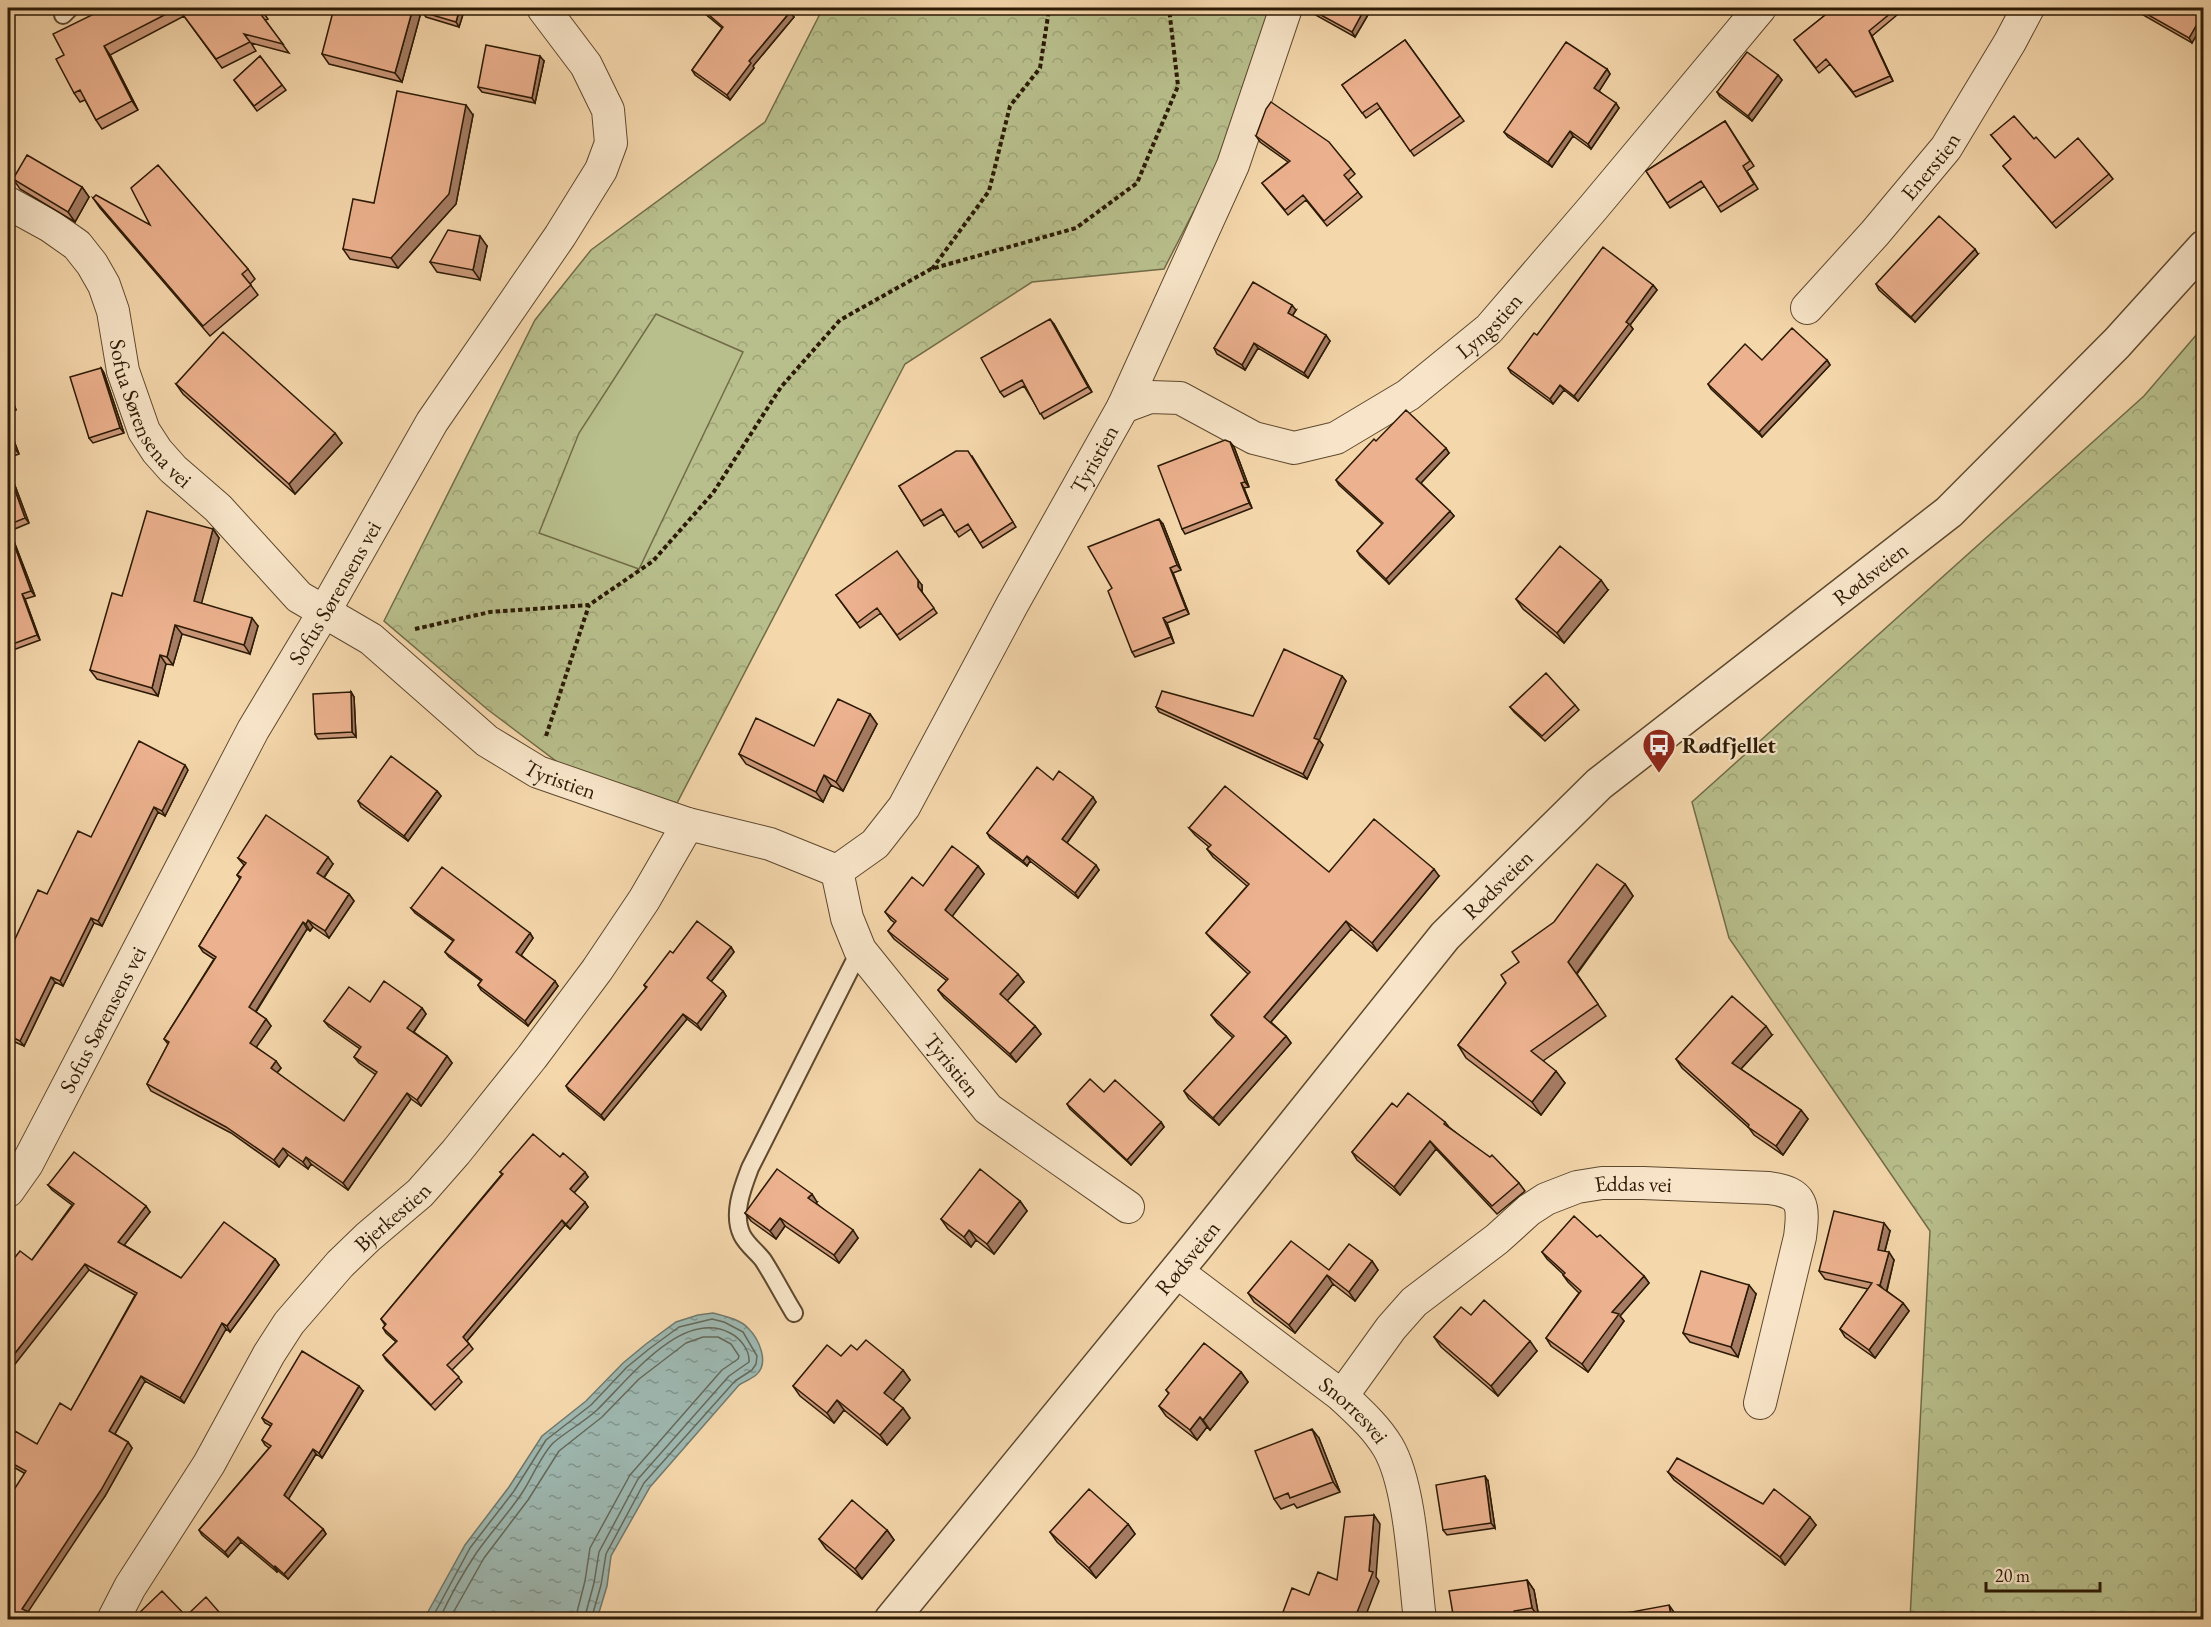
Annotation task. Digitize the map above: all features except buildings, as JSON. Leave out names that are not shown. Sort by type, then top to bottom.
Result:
[{"type":"street","name":"Sofus Sørensens vei","points":[[8,1191],[27,1164],[253,730],[324,612],[432,422],[560,236],[601,170],[611,142],[608,110],[586,64],[543,8]]},
{"type":"street","name":"Tyristien","points":[[837,871],[875,844],[904,807],[1012,604],[1123,407],[1233,165],[1286,8]]},
{"type":"street","name":"Lyngstien","points":[[1123,407],[1150,397],[1180,398],[1254,438],[1294,448],[1336,438],[1408,395],[1489,329],[1760,8]]},
{"type":"street","name":"Enerstien","points":[[1807,308],[1875,233],[1946,148],[2028,8]]},
{"type":"street","name":"Sofua Sørensena vei","points":[[8,202],[50,226],[77,245],[92,264],[104,285],[113,311],[123,371],[144,431],[157,451],[172,469],[218,508],[298,597],[324,612]]},
{"type":"street","name":"Rødsveien","points":[[891,1620],[1176,1271],[1445,936],[1599,784],[1949,512],[2117,343],[2204,247]]},
{"type":"street","name":"Tyristien","points":[[324,612],[371,639],[487,741],[538,772],[688,824],[770,844],[837,871]]},
{"type":"street","name":"Bjerkestien","points":[[113,1620],[130,1587],[209,1464],[269,1354],[289,1323],[340,1264],[420,1193],[532,1057],[597,970],[644,900],[688,824]]},
{"type":"street","name":"Tyristien","points":[[837,871],[847,918],[860,950],[988,1109],[1128,1207]]},
{"type":"street","name":"Eddas vei","points":[[1342,1396],[1391,1328],[1414,1302],[1497,1239],[1529,1210],[1546,1198],[1577,1187],[1602,1183],[1643,1183],[1769,1188],[1794,1194],[1800,1202],[1802,1220],[1800,1237],[1760,1403]]},
{"type":"street","name":"Snorresvei","points":[[1176,1271],[1342,1396],[1363,1416],[1389,1448],[1397,1468],[1410,1538],[1420,1620]]},
{"type":"lane","points":[[794,1313],[762,1259],[743,1236],[738,1218],[743,1186],[860,950]]},
{"type":"path","points":[[931,269],[989,191],[1010,106],[1040,68],[1048,16],[1047,8]]},
{"type":"path","points":[[371,639],[490,612],[589,605],[653,561],[713,493],[782,387],[840,320],[931,269],[1076,228],[1137,183],[1178,86],[1169,8]]},
{"type":"path","points":[[538,772],[540,753],[589,605]]},
{"type":"green space","points":[[823,8],[1278,8],[1219,162],[1164,269],[1032,282],[905,364],[677,803],[564,767],[487,709],[384,621],[535,320],[591,250],[765,122]]},
{"type":"green space","points":[[656,314],[743,352],[639,569],[539,533],[579,433]]},
{"type":"green space","points":[[2203,327],[2203,1619],[1910,1619],[1930,1231],[1729,938],[1692,802],[2144,396]]},
{"type":"water","points":[[713,1313],[741,1322],[752,1333],[763,1358],[760,1370],[739,1385],[650,1487],[611,1556],[607,1586],[597,1619],[424,1619],[465,1545],[509,1487],[542,1436],[586,1401],[623,1363],[676,1322]]},
{"type":"place","name":"Rødfjellet","points":[[1659,774]]}]
